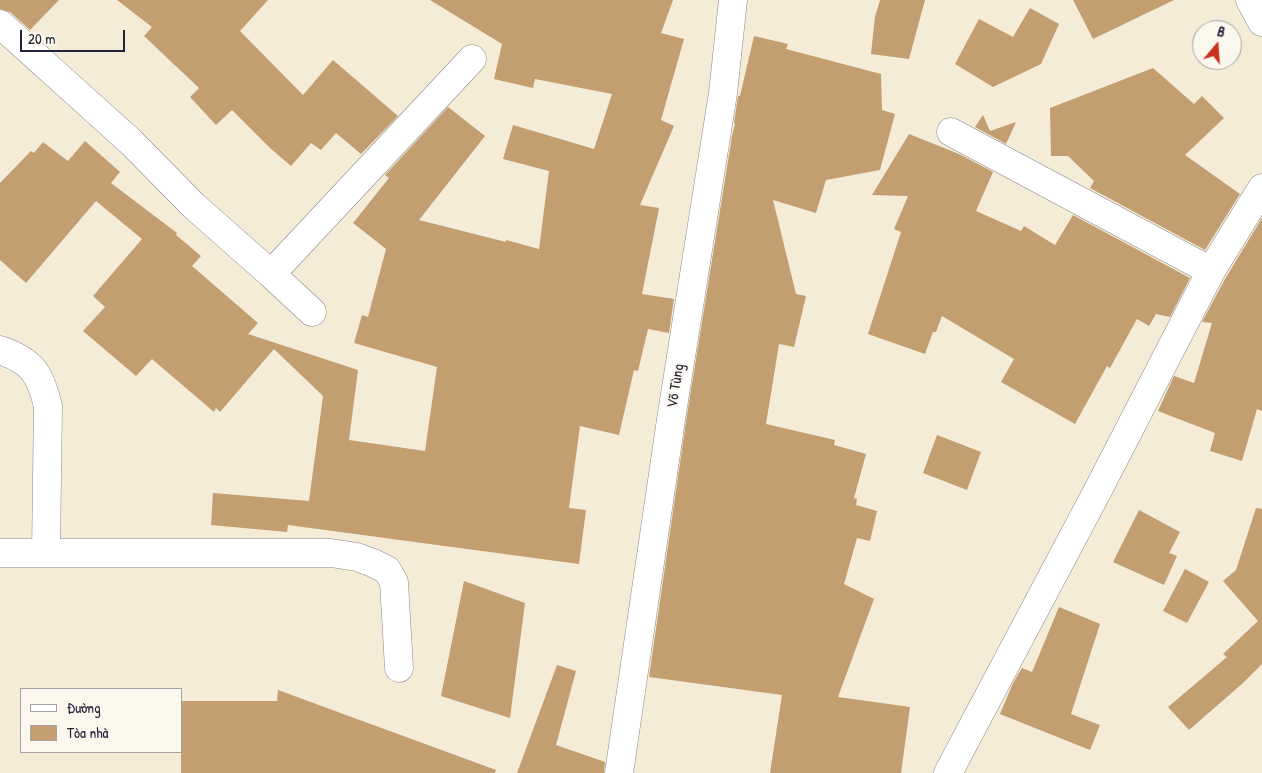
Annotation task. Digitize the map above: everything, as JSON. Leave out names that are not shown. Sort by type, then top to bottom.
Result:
[{"type":"main road","name":"Võ Tùng","points":[[619,773],[672,413],[723,93],[733,0]]},
{"type":"main road","points":[[1250,0],[1262,22]]},
{"type":"main road","points":[[0,24],[131,142],[194,206],[272,274],[312,312]]},
{"type":"main road","points":[[272,274],[472,59]]},
{"type":"main road","points":[[951,132],[1211,271]]},
{"type":"main road","points":[[948,773],[1098,490],[1211,271],[1262,188]]},
{"type":"main road","points":[[0,350],[18,356],[34,370],[44,388],[48,406],[46,552]]},
{"type":"main road","points":[[0,553],[331,553],[357,558],[386,570],[394,582],[399,668]]},
{"type":"building","points":[[0,0],[59,0],[30,30],[10,12],[0,9]]},
{"type":"building","points":[[117,0],[268,0],[240,31],[303,95],[333,60],[398,116],[361,154],[336,133],[321,150],[311,143],[291,166],[232,110],[216,125],[190,97],[199,88],[144,36],[152,27]]},
{"type":"building","points":[[430,0],[673,0],[661,33],[684,39],[661,120],[674,126],[640,205],[659,208],[642,294],[674,299],[669,333],[648,329],[638,371],[634,370],[619,435],[580,426],[569,508],[586,510],[579,564],[288,525],[287,532],[211,525],[213,493],[309,501],[323,396],[274,349],[220,412],[216,408],[214,412],[152,359],[136,376],[83,331],[105,307],[93,296],[142,239],[96,201],[26,283],[0,260],[0,183],[31,151],[34,153],[43,142],[68,161],[85,141],[120,172],[111,183],[177,233],[176,235],[201,256],[192,266],[258,323],[248,334],[358,370],[349,440],[425,451],[437,367],[354,343],[362,315],[368,317],[386,249],[353,223],[389,178],[385,175],[448,107],[485,136],[419,220],[539,249],[549,171],[503,159],[513,125],[594,149],[612,94],[535,79],[533,88],[494,79],[502,44]]},
{"type":"building","points":[[880,0],[925,0],[909,59],[871,54],[875,17]]},
{"type":"building","points":[[1073,0],[1174,0],[1093,39]]},
{"type":"building","points":[[1030,8],[1059,24],[1041,64],[993,87],[955,64],[979,19],[1013,37]]},
{"type":"building","points":[[754,36],[788,44],[786,49],[881,74],[882,110],[895,114],[880,170],[826,180],[816,213],[773,200],[796,294],[806,296],[794,347],[779,344],[766,424],[835,440],[834,445],[866,454],[854,498],[857,499],[856,505],[877,511],[870,541],[857,538],[844,584],[874,599],[838,697],[910,707],[901,773],[770,773],[782,695],[649,677],[687,415],[738,96],[740,96]]},
{"type":"building","points":[[1153,68],[1194,104],[1202,96],[1224,118],[1185,155],[1240,194],[1205,250],[1090,188],[1094,181],[1068,156],[1051,156],[1050,108]]},
{"type":"building","points":[[983,115],[990,131],[1016,122],[1006,144],[975,127]]},
{"type":"building","points":[[909,134],[959,154],[993,172],[976,211],[1021,231],[1024,226],[1055,245],[1073,215],[1190,278],[1170,317],[1156,314],[1149,326],[1137,319],[1110,368],[1107,366],[1075,424],[1001,382],[1014,359],[942,316],[936,332],[933,332],[925,354],[868,334],[901,232],[894,229],[908,196],[872,195]]},
{"type":"building","points":[[1262,218],[1262,411],[1257,409],[1242,461],[1210,451],[1215,433],[1158,411],[1174,376],[1194,383],[1212,323],[1202,322],[1225,279]]},
{"type":"building","points":[[937,435],[981,452],[967,490],[923,473]]},
{"type":"building","points":[[1256,508],[1262,509],[1262,664],[1189,730],[1168,707],[1227,657],[1223,654],[1258,621],[1223,581],[1236,570]]},
{"type":"building","points":[[1139,510],[1180,532],[1169,553],[1177,556],[1164,585],[1113,562]]},
{"type":"building","points":[[1185,569],[1209,582],[1187,623],[1163,611]]},
{"type":"building","points":[[464,581],[525,603],[510,718],[441,696]]},
{"type":"building","points":[[1059,607],[1100,624],[1071,714],[1100,725],[1090,750],[1000,714],[1013,683],[1022,668],[1032,672]]},
{"type":"building","points":[[557,665],[576,671],[556,745],[605,762],[604,773],[517,773]]},
{"type":"building","points":[[278,690],[496,770],[495,773],[181,773],[182,701],[277,701]]}]
